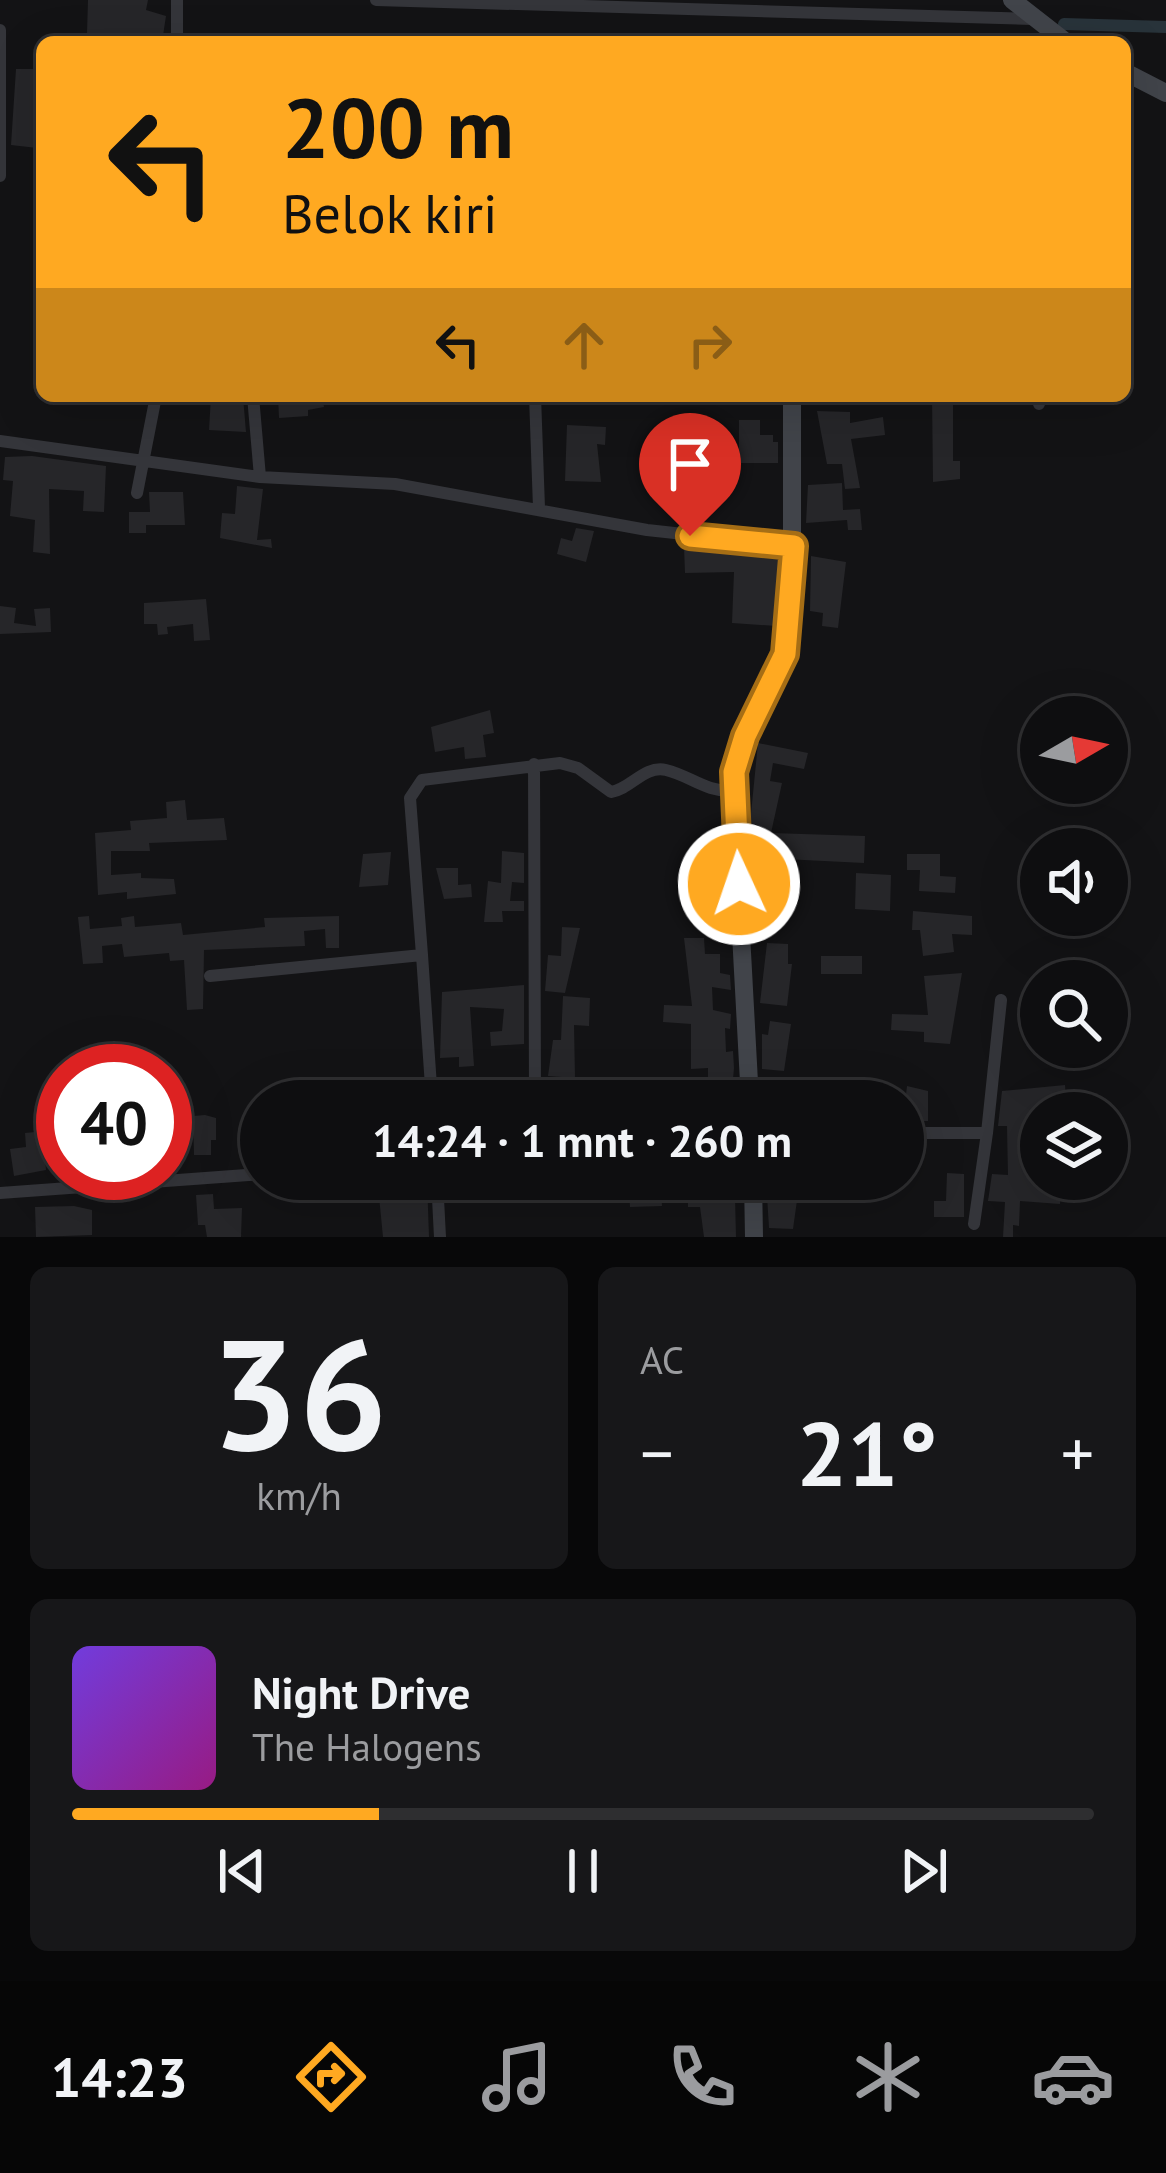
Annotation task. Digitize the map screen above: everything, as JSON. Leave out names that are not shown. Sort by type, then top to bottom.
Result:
[{"type":"street","points":[[177,0],[177,36]]},
{"type":"street","points":[[376,0],[1033,12]]},
{"type":"street","points":[[1012,0],[1033,12],[1054,36]]},
{"type":"street","points":[[0,30],[0,176]]},
{"type":"street","points":[[1131,76],[1166,93]]},
{"type":"street","points":[[137,494],[155,402]]},
{"type":"street","points":[[254,402],[260,469]]},
{"type":"street","points":[[535,402],[539,508]]},
{"type":"street","points":[[749,1080],[734,791],[740,749],[790,638],[793,402]]},
{"type":"street","points":[[0,441],[395,484],[668,533],[794,546]]},
{"type":"street","points":[[431,1080],[410,798],[414,786],[435,776],[534,764],[578,768],[610,792],[627,788],[645,773],[665,770],[699,788],[734,791]]},
{"type":"street","points":[[534,764],[535,1080]]},
{"type":"street","points":[[210,976],[422,955]]},
{"type":"street","points":[[974,1224],[1001,1000]]},
{"type":"street","points":[[924,1133],[987,1133]]},
{"type":"street","points":[[0,1193],[240,1176]]},
{"type":"street","points":[[438,1200],[440,1237]]},
{"type":"street","points":[[753,1200],[754,1237]]},
{"type":"building","points":[[88,0],[148,0],[146,10],[166,16],[163,36],[87,33]]},
{"type":"building","points":[[16,69],[36,69],[36,148],[11,145]]},
{"type":"building","points":[[211,402],[243,402],[246,432],[209,430]]},
{"type":"building","points":[[278,402],[323,402],[324,407],[308,410],[308,416],[279,418]]},
{"type":"building","points":[[932,402],[953,402],[953,461],[960,461],[960,479],[933,482]]},
{"type":"building","points":[[817,411],[850,412],[850,423],[883,417],[885,435],[851,439],[860,488],[845,489],[842,464],[827,464]]},
{"type":"building","points":[[739,420],[760,420],[760,435],[773,435],[773,442],[778,442],[778,463],[739,463]]},
{"type":"building","points":[[567,425],[606,427],[605,445],[597,444],[601,482],[565,481]]},
{"type":"building","points":[[5,457],[106,466],[104,512],[83,511],[84,491],[49,489],[50,554],[33,552],[35,520],[10,516],[13,481],[3,480]]},
{"type":"building","points":[[842,483],[843,510],[860,509],[862,530],[848,530],[847,520],[806,523],[808,485]]},
{"type":"building","points":[[237,486],[263,489],[257,540],[271,539],[272,548],[220,538],[222,513],[235,514]]},
{"type":"building","points":[[149,492],[183,492],[185,525],[146,525],[146,533],[129,533],[129,512],[150,512]]},
{"type":"building","points":[[576,528],[594,531],[586,562],[557,554],[561,538],[572,541]]},
{"type":"building","points":[[684,547],[778,555],[777,626],[732,623],[734,572],[685,573]]},
{"type":"building","points":[[811,556],[846,562],[838,628],[822,626],[823,613],[810,611]]},
{"type":"building","points":[[206,599],[210,640],[194,641],[193,624],[167,627],[168,634],[158,635],[157,624],[144,624],[144,603]]},
{"type":"building","points":[[0,606],[16,608],[14,623],[36,626],[34,609],[50,608],[51,632],[0,634]]},
{"type":"building","points":[[490,710],[494,733],[483,735],[486,757],[465,759],[464,747],[435,752],[431,727]]},
{"type":"building","points":[[758,743],[808,753],[804,769],[773,763],[770,781],[782,783],[771,833],[865,836],[864,863],[784,859],[784,842],[749,834]]},
{"type":"building","points":[[185,800],[187,820],[224,818],[227,840],[149,843],[150,851],[111,851],[111,875],[141,873],[141,878],[174,879],[176,894],[127,899],[127,892],[98,895],[95,833],[131,830],[130,821],[167,818],[166,802]]},
{"type":"building","points":[[502,851],[524,853],[524,883],[512,882],[510,901],[524,901],[524,911],[502,911],[503,922],[484,922],[488,881],[501,883]]},
{"type":"building","points":[[391,852],[388,885],[359,887],[363,854]]},
{"type":"building","points":[[907,854],[940,854],[940,876],[956,877],[955,893],[919,891],[920,870],[907,870]]},
{"type":"building","points":[[436,868],[458,868],[458,885],[471,884],[472,897],[444,899]]},
{"type":"building","points":[[856,873],[891,875],[890,911],[855,909]]},
{"type":"building","points":[[913,911],[972,916],[972,935],[952,934],[954,952],[923,956],[920,930],[912,930]]},
{"type":"building","points":[[89,916],[90,929],[122,926],[121,918],[134,916],[135,927],[181,923],[183,935],[265,927],[264,918],[339,916],[339,948],[326,948],[325,929],[304,931],[305,946],[204,950],[203,1009],[187,1010],[184,960],[170,961],[169,953],[124,957],[122,944],[102,946],[103,963],[83,964],[78,917]]},
{"type":"building","points":[[562,927],[580,928],[565,993],[545,991],[548,955],[561,956]]},
{"type":"building","points":[[684,938],[704,938],[705,954],[720,954],[720,973],[730,975],[731,990],[712,987],[713,1010],[731,1014],[730,1029],[725,1028],[726,1052],[733,1051],[733,1080],[708,1080],[708,1068],[691,1069],[691,1024],[663,1022],[664,1005],[692,1006]]},
{"type":"building","points":[[767,943],[788,944],[788,964],[792,964],[787,1006],[760,1003]]},
{"type":"building","points":[[821,956],[862,956],[862,974],[821,974]]},
{"type":"building","points":[[962,973],[950,1044],[924,1042],[924,1032],[891,1030],[892,1014],[928,1015],[924,976]]},
{"type":"building","points":[[524,985],[524,1044],[491,1046],[490,1032],[502,1031],[504,1009],[470,1007],[474,1066],[459,1067],[459,1057],[440,1058],[442,992]]},
{"type":"building","points":[[563,996],[590,998],[589,1026],[574,1025],[575,1078],[548,1076],[553,1040],[561,1040]]},
{"type":"building","points":[[770,1021],[791,1024],[784,1071],[762,1069],[762,1034],[768,1035]]},
{"type":"building","points":[[1065,1085],[1065,1092],[1020,1092],[1020,1200],[1060,1200],[1060,1204],[1020,1201],[1019,1226],[1013,1225],[1013,1237],[1003,1237],[1005,1202],[988,1201],[992,1174],[1008,1175],[1007,1126],[998,1126],[1002,1091]]},
{"type":"building","points":[[924,1090],[928,1091],[928,1121],[924,1121]]},
{"type":"building","points":[[193,1116],[216,1118],[216,1140],[211,1140],[211,1155],[194,1155]]},
{"type":"building","points":[[35,1132],[36,1172],[14,1176],[10,1149],[26,1147],[25,1133]]},
{"type":"building","points":[[947,1173],[964,1174],[964,1217],[934,1217],[934,1201],[946,1201]]},
{"type":"building","points":[[213,1194],[214,1209],[242,1208],[241,1237],[207,1237],[205,1225],[198,1225],[196,1195]]},
{"type":"building","points":[[379,1200],[428,1200],[429,1237],[383,1237]]},
{"type":"building","points":[[630,1200],[662,1200],[662,1206],[630,1207]]},
{"type":"building","points":[[688,1200],[735,1200],[736,1237],[704,1237],[700,1207],[688,1207]]},
{"type":"building","points":[[767,1200],[797,1200],[793,1229],[769,1228]]},
{"type":"building","points":[[35,1207],[92,1210],[92,1235],[36,1237]]},
{"type":"waterway","points":[[1064,24],[1166,27]]},
{"type":"route","points":[[690,536],[794,546],[792,623],[785,654],[745,736],[734,772],[739,884]]}]
